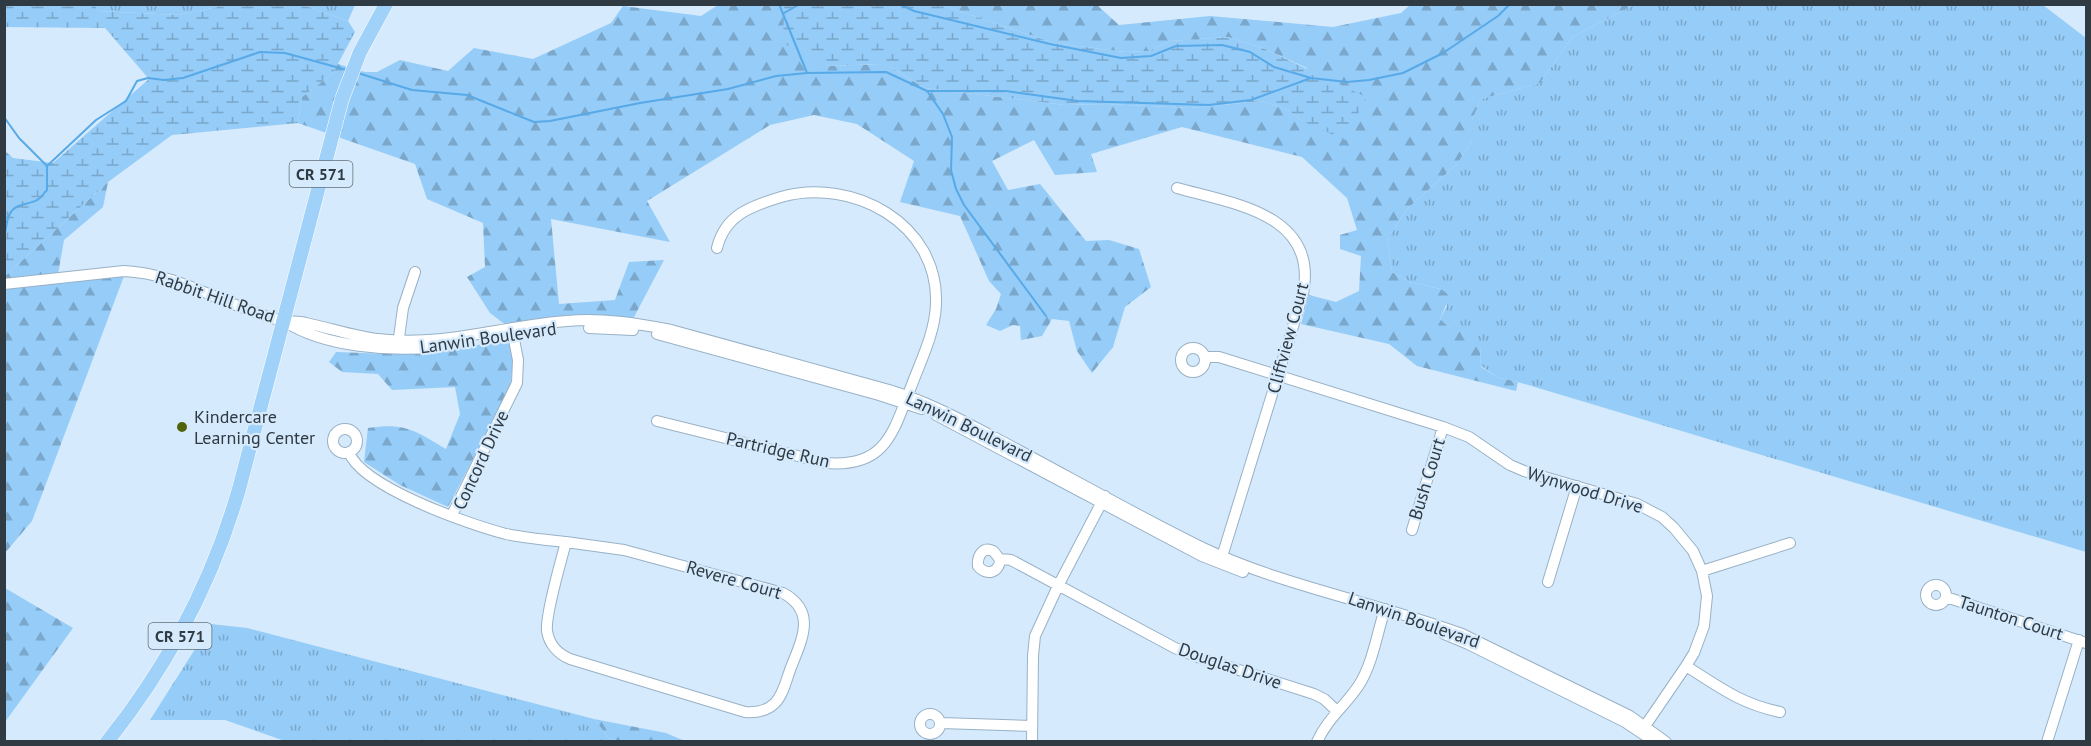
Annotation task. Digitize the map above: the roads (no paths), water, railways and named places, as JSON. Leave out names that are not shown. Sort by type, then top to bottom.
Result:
[{"type":"main road","name":"CR 571","points":[[107,741],[141,698],[175,645],[214,562],[239,489],[348,82],[372,28],[386,4]]},
{"type":"street","name":"Cliffview Court","points":[[1177,188],[1266,215],[1284,226],[1297,243],[1304,262],[1306,283],[1222,560]]},
{"type":"street","name":"Partridge Run","points":[[657,421],[826,463],[837,464],[860,460],[880,448],[894,432],[932,330],[936,310],[936,288],[933,274],[921,247],[914,236],[891,215],[867,201],[838,193],[814,192],[790,195],[762,203],[732,220],[721,234],[717,248]]},
{"type":"street","name":"Rabbit Hill Road","points":[[4,284],[124,271],[140,272],[171,278],[248,310],[283,321]]},
{"type":"street","points":[[398,344],[403,308],[415,272]]},
{"type":"street","name":"Lanwin Boulevard","points":[[283,321],[303,322],[398,344],[513,332],[567,321],[604,320],[635,323],[671,330],[906,399],[953,416],[1103,499],[1204,548],[1222,560],[1384,612],[1433,623],[1488,645],[1666,741]]},
{"type":"street","name":"Concord Drive","points":[[513,332],[518,360],[517,383],[452,515],[506,534],[566,542]]},
{"type":"street","name":"Wynwood Drive","points":[[1205,357],[1219,357],[1443,427],[1469,437],[1510,465],[1637,504],[1662,517],[1693,551],[1702,571],[1707,596],[1704,626],[1697,646],[1644,729]]},
{"type":"street","name":"Bush Court","points":[[1412,530],[1443,427]]},
{"type":"street","points":[[349,452],[351,459],[358,466],[387,486],[421,504],[452,515]]},
{"type":"street","points":[[1548,582],[1577,486]]},
{"type":"street","points":[[1032,741],[1034,642],[1058,586],[1103,499]]},
{"type":"street","name":"Revere Court","points":[[566,542],[624,550],[783,593],[790,597],[801,609],[805,627],[779,698],[768,708],[753,713],[745,712],[570,658],[559,652],[549,640],[547,624],[566,542]]},
{"type":"street","points":[[1702,571],[1790,543]]},
{"type":"street","name":"Douglas Drive","points":[[1000,559],[1011,560],[1175,648],[1314,694],[1337,711]]},
{"type":"street","name":"Taunton Court","points":[[1946,597],[2083,641],[2047,741]]},
{"type":"street","points":[[1317,741],[1337,711],[1351,696],[1365,672],[1384,612]]},
{"type":"street","points":[[1686,666],[1742,701],[1780,712]]},
{"type":"street","points":[[941,723],[1032,726]]},
{"type":"street","name":"Lanwin Boulevard","points":[[1644,729],[1655,741]]},
{"type":"waterway","points":[[779,4],[807,73]]},
{"type":"waterway","points":[[784,13],[800,4]]},
{"type":"waterway","points":[[899,4],[914,11],[1050,44],[1121,58],[1151,56],[1176,46],[1222,45],[1250,52],[1274,67],[1311,78],[1347,82],[1403,73],[1443,53],[1498,16],[1510,4]]},
{"type":"waterway","points":[[4,235],[9,214],[13,209],[37,200],[47,190],[47,166],[96,120],[126,101],[137,81],[148,78],[164,80],[183,78],[260,52],[285,53],[347,70]]},
{"type":"waterway","points":[[358,73],[412,90],[467,95],[534,122],[728,89],[776,76],[807,73],[886,72],[927,91],[1006,91],[1078,101],[1209,105],[1251,100],[1311,78]]},
{"type":"waterway","points":[[927,91],[943,114],[952,137],[951,170],[956,189],[964,205],[1046,316]]},
{"type":"waterway","points":[[4,117],[19,138],[47,166]]},
{"type":"place","name":"Kindercare Learning Center","points":[[182,427]]}]
